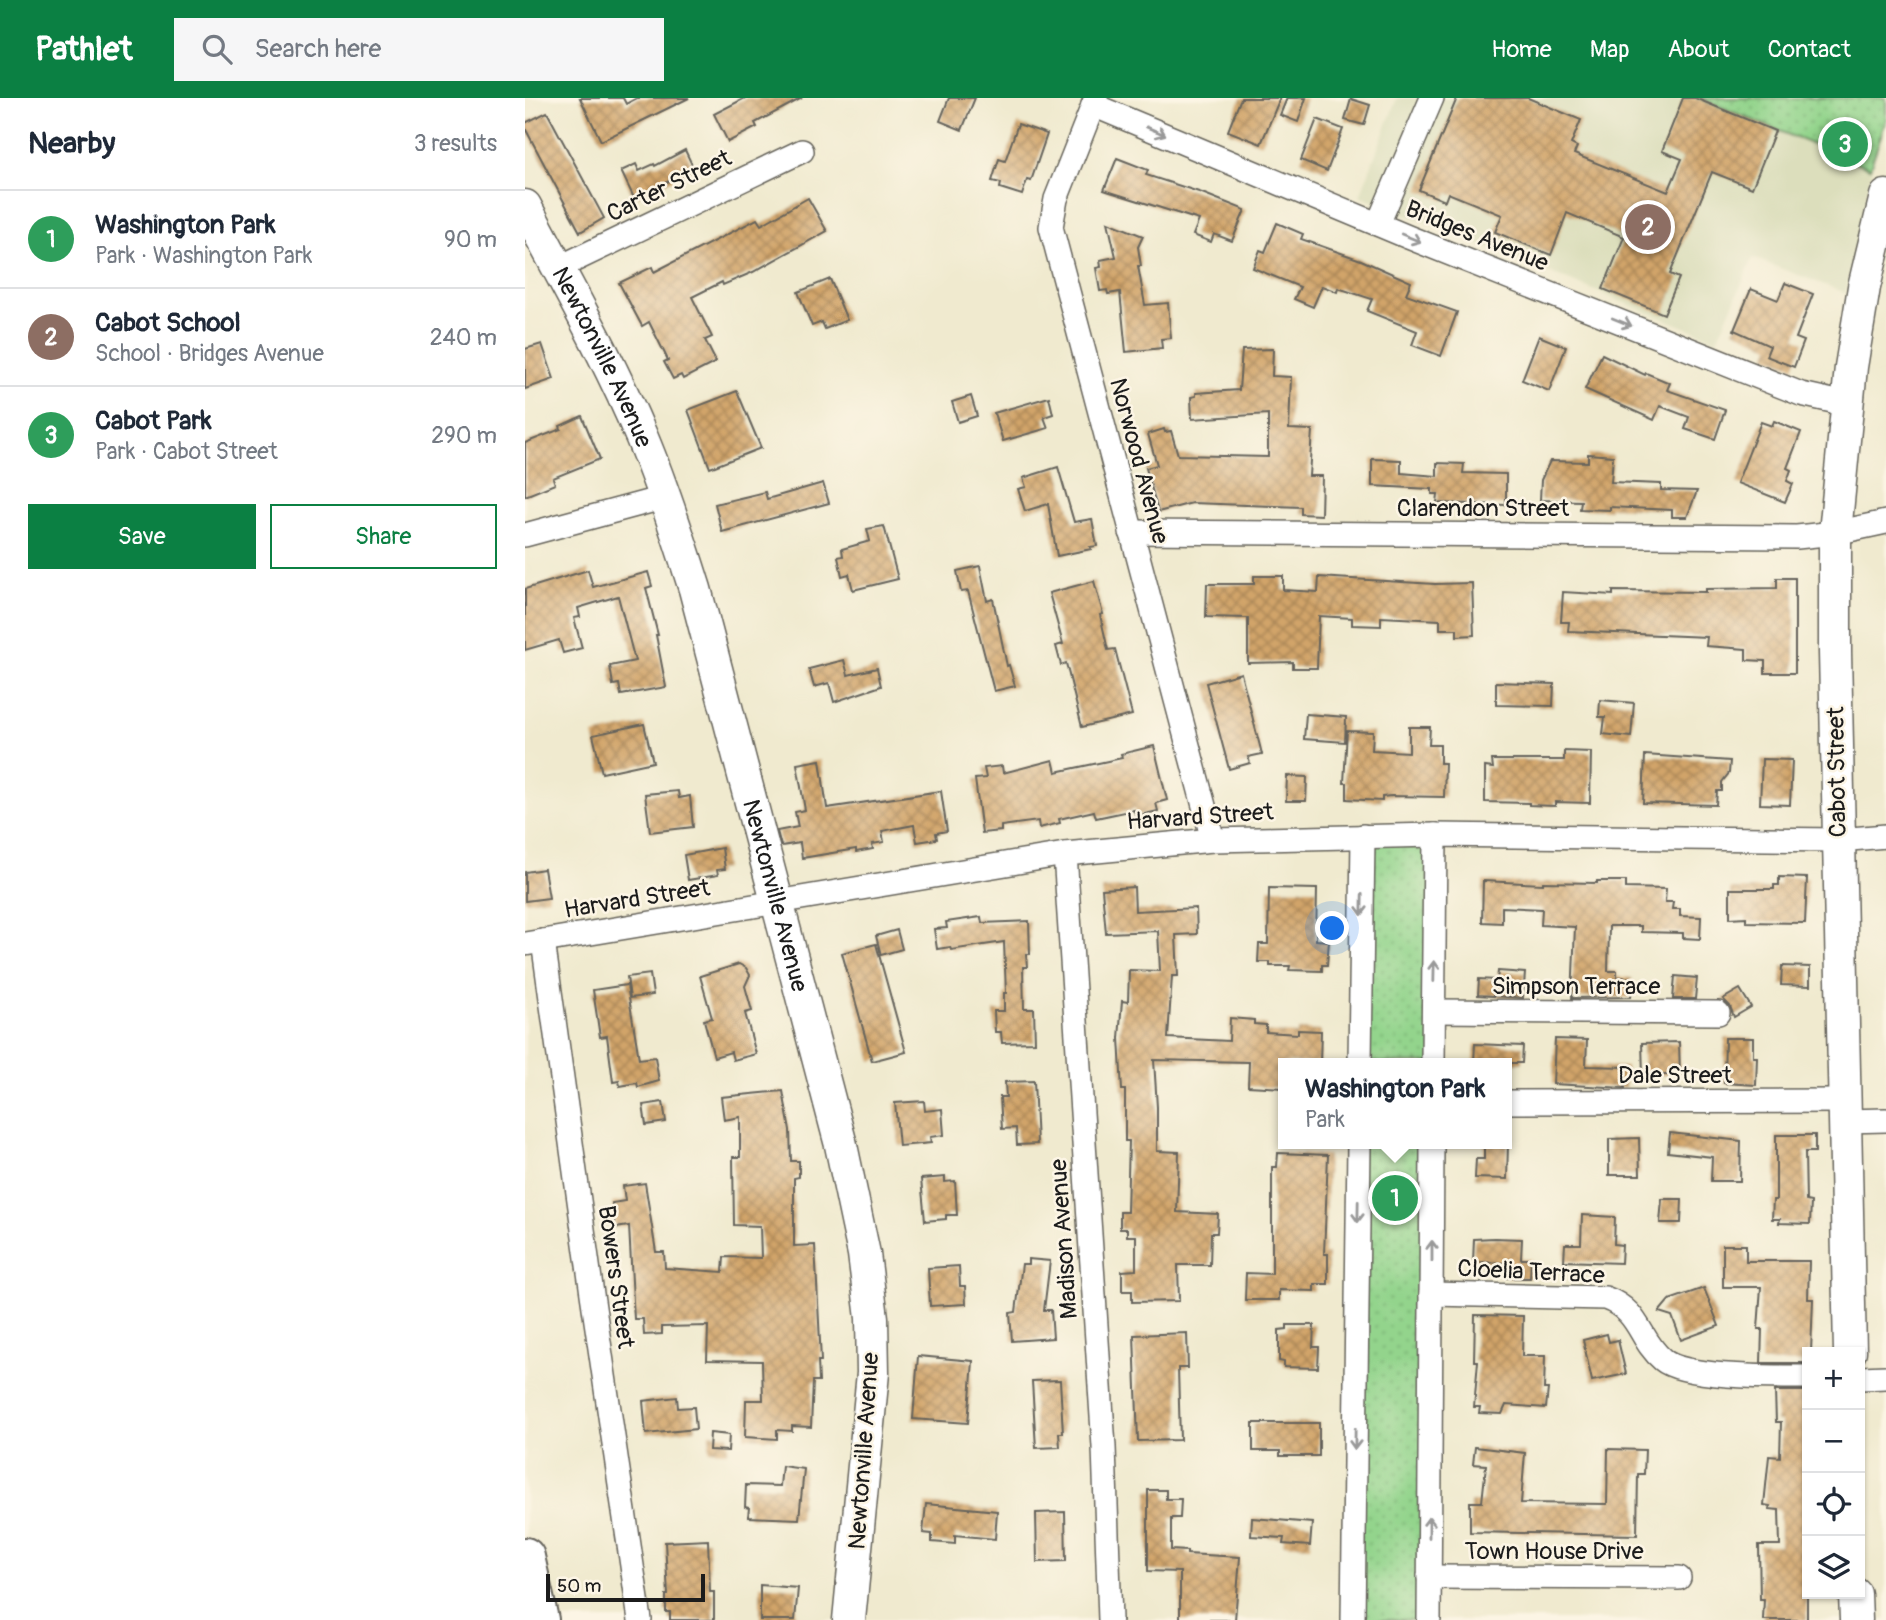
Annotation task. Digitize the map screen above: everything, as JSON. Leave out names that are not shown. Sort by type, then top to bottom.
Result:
[{"type":"highway","points":[[525,1557],[539,1620]]},
{"type":"main road","name":"Newtonville Avenue","points":[[525,206],[630,410],[666,497],[695,589],[841,1145],[865,1254],[872,1318],[873,1373],[849,1620]]},
{"type":"main road","name":"Cabot Street","points":[[1850,1347],[1835,533],[1846,404],[1864,287],[1884,213]]},
{"type":"main road","points":[[1855,1599],[1856,1620]]},
{"type":"street","points":[[1378,224],[1432,98]]},
{"type":"street","name":"Bridges Avenue","points":[[1094,101],[1378,224],[1801,394],[1846,404]]},
{"type":"street","name":"Norwood Avenue","points":[[1094,101],[1056,199],[1051,227],[1213,840]]},
{"type":"street","name":"Carter Street","points":[[558,268],[802,151]]},
{"type":"street","points":[[525,535],[666,497]]},
{"type":"street","name":"Clarendon Street","points":[[1131,532],[1797,537],[1835,533],[1886,522]]},
{"type":"street","points":[[1433,1058],[1435,835]]},
{"type":"street","name":"Harvard Street","points":[[534,943],[1065,854],[1213,840],[1435,835],[1839,839],[1886,835]]},
{"type":"street","points":[[1360,1058],[1363,836]]},
{"type":"street","name":"Madison Avenue","points":[[1065,854],[1104,1447],[1110,1620]]},
{"type":"street","name":"Bowers Street","points":[[534,943],[640,1620]]},
{"type":"street","name":"Simpson Terrace","points":[[1434,1011],[1718,1013]]},
{"type":"street","name":"Dale Street","points":[[1512,1102],[1844,1111],[1886,1120]]},
{"type":"street","points":[[1353,1620],[1359,1149]]},
{"type":"street","points":[[1429,1620],[1432,1149]]},
{"type":"street","name":"Cloelia Terrace","points":[[1431,1294],[1605,1298],[1628,1311],[1655,1352],[1664,1361],[1678,1368],[1749,1376],[1802,1377]]},
{"type":"street","points":[[1865,1378],[1886,1377]]},
{"type":"street","name":"Town House Drive","points":[[1429,1577],[1679,1578]]},
{"type":"shaded area","points":[[1397,98],[1746,98],[1788,115],[1872,170],[1846,293],[1753,258],[1717,340],[1360,196]]},
{"type":"green space","points":[[1699,98],[1886,98],[1886,120],[1870,168]]},
{"type":"green space","points":[[1435,835],[1433,1058],[1360,1058],[1363,836]]},
{"type":"green space","points":[[1359,1149],[1432,1149],[1429,1620],[1353,1620]]},
{"type":"building","points":[[580,98],[623,98],[626,104],[637,98],[689,98],[601,141]]},
{"type":"building","points":[[745,98],[802,98],[755,123],[757,127],[728,142],[714,114]]},
{"type":"building","points":[[949,98],[975,98],[962,130],[940,121]]},
{"type":"building","points":[[1241,98],[1280,98],[1261,144],[1228,131]]},
{"type":"building","points":[[1287,98],[1306,98],[1298,122],[1280,115]]},
{"type":"building","points":[[1457,98],[1528,98],[1581,120],[1571,144],[1577,147],[1574,154],[1668,192],[1682,159],[1662,151],[1683,98],[1695,98],[1775,131],[1752,188],[1712,172],[1670,274],[1679,278],[1664,314],[1603,289],[1624,237],[1567,213],[1551,255],[1495,232],[1502,215],[1448,193],[1445,201],[1419,190]]},
{"type":"building","points":[[1351,99],[1370,105],[1364,125],[1345,120]]},
{"type":"building","points":[[547,112],[604,218],[580,232],[525,128],[525,123]]},
{"type":"building","points":[[1317,119],[1343,129],[1327,171],[1301,160]]},
{"type":"building","points":[[1018,124],[1047,134],[1031,181],[1027,180],[1022,195],[1000,188],[1001,183],[992,181],[999,159],[1005,161]]},
{"type":"building","points":[[685,150],[694,169],[634,198],[621,171],[636,164],[639,171],[654,164],[655,166]]},
{"type":"building","points":[[1117,158],[1148,170],[1146,175],[1245,210],[1232,241],[1214,234],[1211,242],[1193,235],[1199,220],[1104,190]]},
{"type":"building","points":[[808,198],[827,231],[753,272],[723,285],[722,282],[692,297],[712,337],[705,340],[716,362],[683,379],[681,375],[673,379],[664,362],[668,360],[649,322],[642,326],[619,283],[652,267],[654,272],[757,219],[761,225]]},
{"type":"building","points":[[1108,222],[1143,236],[1138,247],[1141,266],[1138,266],[1145,305],[1168,303],[1171,338],[1161,339],[1162,348],[1126,352],[1120,292],[1108,294],[1107,290],[1100,291],[1096,268],[1101,267],[1100,260],[1116,257]]},
{"type":"building","points":[[1277,223],[1303,234],[1301,239],[1361,260],[1411,282],[1406,294],[1457,312],[1441,356],[1412,345],[1417,331],[1367,311],[1372,299],[1322,286],[1313,307],[1294,299],[1300,287],[1253,268],[1260,250],[1265,252]]},
{"type":"building","points":[[830,279],[847,320],[825,329],[822,322],[812,326],[798,292]]},
{"type":"building","points":[[1785,283],[1813,294],[1796,338],[1804,341],[1794,367],[1766,356],[1770,346],[1734,330],[1751,289],[1778,300]]},
{"type":"building","points":[[1539,336],[1566,347],[1549,391],[1522,380]]},
{"type":"building","points":[[542,344],[554,379],[525,389],[525,349]]},
{"type":"building","points":[[1273,349],[1272,376],[1291,377],[1289,429],[1312,430],[1309,476],[1322,476],[1321,515],[1301,514],[1301,507],[1192,503],[1158,512],[1146,468],[1157,465],[1148,434],[1164,429],[1165,432],[1171,431],[1178,455],[1268,457],[1268,414],[1192,419],[1191,397],[1196,396],[1196,393],[1239,390],[1242,350]]},
{"type":"building","points":[[1602,354],[1645,375],[1646,373],[1670,383],[1667,390],[1725,410],[1715,439],[1685,429],[1689,417],[1660,406],[1654,420],[1585,389]]},
{"type":"building","points":[[737,391],[761,448],[710,468],[688,410]]},
{"type":"building","points":[[971,396],[977,416],[958,422],[952,402]]},
{"type":"building","points":[[1049,397],[1053,414],[1044,417],[1048,428],[1003,441],[994,413]]},
{"type":"building","points":[[582,416],[600,459],[553,478],[555,484],[525,496],[525,443],[561,429],[560,426]]},
{"type":"building","points":[[1774,421],[1801,432],[1787,468],[1791,470],[1787,481],[1793,484],[1785,502],[1737,483],[1761,422],[1772,426]]},
{"type":"building","points":[[1588,454],[1613,456],[1611,482],[1661,484],[1661,490],[1697,491],[1687,517],[1672,517],[1672,510],[1610,507],[1610,510],[1580,509],[1581,501],[1540,500],[1541,480],[1550,461],[1588,462]]},
{"type":"building","points":[[1372,459],[1401,460],[1401,473],[1437,476],[1437,463],[1464,464],[1463,473],[1506,474],[1506,505],[1437,503],[1438,494],[1432,494],[1432,489],[1372,486]]},
{"type":"building","points":[[1058,467],[1074,522],[1092,519],[1097,546],[1057,556],[1048,504],[1025,511],[1018,489],[1026,487],[1023,478]]},
{"type":"building","points":[[823,483],[829,503],[722,532],[715,504],[765,492],[767,499]]},
{"type":"building","points":[[884,526],[898,579],[853,590],[849,574],[842,576],[838,557],[843,556],[842,549],[870,541],[867,529]]},
{"type":"building","points":[[980,566],[987,601],[993,599],[1007,666],[1009,665],[1015,686],[994,691],[968,591],[961,592],[957,571]]},
{"type":"building","points":[[588,570],[593,587],[648,572],[652,586],[646,588],[658,635],[666,687],[621,695],[619,684],[613,685],[610,666],[635,661],[618,596],[578,608],[580,617],[574,618],[582,648],[563,653],[559,640],[525,650],[525,589]]},
{"type":"building","points":[[1254,576],[1283,576],[1283,590],[1318,592],[1319,577],[1435,584],[1472,583],[1474,635],[1457,636],[1457,629],[1440,629],[1440,620],[1381,617],[1381,626],[1352,625],[1352,618],[1319,616],[1317,668],[1293,668],[1293,662],[1248,663],[1248,618],[1206,617],[1207,584],[1254,584]]},
{"type":"building","points":[[1777,578],[1795,578],[1795,673],[1765,673],[1765,661],[1746,660],[1746,649],[1706,646],[1707,637],[1568,631],[1569,622],[1561,622],[1563,592],[1613,595],[1613,591],[1706,592],[1706,589],[1777,588]]},
{"type":"building","points":[[1094,581],[1103,614],[1100,615],[1108,650],[1115,649],[1132,715],[1082,727],[1066,663],[1061,665],[1056,646],[1063,644],[1049,593]]},
{"type":"building","points":[[844,660],[848,675],[877,668],[881,686],[834,702],[829,683],[814,687],[809,669]]},
{"type":"building","points":[[1241,673],[1262,754],[1248,757],[1250,763],[1229,769],[1206,683]]},
{"type":"building","points":[[1496,682],[1554,684],[1553,706],[1496,705]]},
{"type":"building","points":[[1600,700],[1634,703],[1631,737],[1603,734],[1605,717],[1599,717]]},
{"type":"building","points":[[1306,714],[1346,717],[1345,742],[1304,739]]},
{"type":"building","points":[[644,724],[653,762],[602,773],[593,735]]},
{"type":"building","points":[[1409,727],[1430,727],[1429,745],[1440,745],[1440,763],[1445,763],[1444,797],[1391,796],[1382,797],[1382,801],[1347,799],[1347,783],[1344,783],[1347,731],[1373,732],[1372,750],[1409,752]]},
{"type":"building","points":[[1154,746],[1167,800],[1156,803],[1158,811],[1136,816],[1134,810],[1096,818],[1094,811],[1059,819],[1060,823],[1039,828],[1038,821],[1001,826],[1001,831],[982,833],[975,779],[986,778],[984,768],[1002,766],[1003,773],[1053,760],[1056,772],[1122,758],[1121,754]]},
{"type":"building","points":[[1564,751],[1591,752],[1590,803],[1555,802],[1555,806],[1485,802],[1485,767],[1493,768],[1492,760],[1564,760]]},
{"type":"building","points":[[1645,755],[1730,761],[1729,773],[1722,782],[1722,791],[1717,791],[1716,805],[1643,803]]},
{"type":"building","points":[[1762,759],[1792,760],[1790,805],[1760,804]]},
{"type":"building","points":[[820,760],[827,808],[941,791],[947,831],[936,833],[937,839],[917,842],[914,825],[882,831],[884,842],[872,844],[873,849],[856,852],[856,849],[802,858],[800,843],[781,846],[777,831],[798,827],[795,812],[805,810],[797,764]]},
{"type":"building","points":[[1287,776],[1307,777],[1306,801],[1286,801]]},
{"type":"building","points":[[678,791],[679,798],[690,796],[693,827],[650,832],[645,794]]},
{"type":"building","points":[[722,848],[725,869],[717,870],[718,875],[688,880],[684,855]]},
{"type":"building","points":[[544,869],[549,898],[525,901],[525,872]]},
{"type":"building","points":[[1779,877],[1807,878],[1805,923],[1746,922],[1746,917],[1730,918],[1730,889],[1774,889],[1774,885],[1779,885]]},
{"type":"building","points":[[1483,881],[1543,884],[1626,881],[1626,888],[1666,889],[1665,902],[1673,902],[1672,909],[1680,909],[1680,916],[1701,917],[1700,939],[1683,938],[1683,933],[1641,932],[1641,926],[1609,926],[1608,971],[1617,971],[1617,977],[1632,978],[1631,997],[1572,998],[1575,927],[1541,925],[1542,909],[1502,907],[1502,923],[1482,922]]},
{"type":"building","points":[[1134,887],[1135,911],[1196,908],[1197,934],[1176,935],[1178,976],[1172,976],[1168,1038],[1229,1041],[1230,1018],[1254,1020],[1254,1024],[1266,1025],[1266,1032],[1298,1034],[1298,1030],[1321,1031],[1320,1058],[1278,1058],[1278,1088],[1248,1086],[1249,1062],[1154,1060],[1157,1151],[1179,1152],[1177,1212],[1218,1214],[1217,1233],[1211,1233],[1210,1265],[1178,1265],[1179,1301],[1132,1302],[1132,1291],[1122,1291],[1122,1271],[1136,1270],[1136,1236],[1127,1236],[1127,1229],[1120,1229],[1120,1212],[1127,1212],[1129,1141],[1125,1141],[1125,1090],[1122,1090],[1119,1038],[1122,1001],[1128,1002],[1129,970],[1160,971],[1158,931],[1106,933],[1102,889]]},
{"type":"building","points":[[1269,888],[1317,889],[1316,940],[1329,941],[1327,965],[1322,965],[1322,971],[1289,970],[1290,966],[1270,966],[1270,962],[1258,962],[1259,944],[1268,944]]},
{"type":"building","points":[[981,917],[982,923],[1029,921],[1030,954],[1026,954],[1027,967],[1023,967],[1024,1009],[1034,1009],[1035,1042],[1002,1043],[1001,1032],[995,1032],[994,1011],[1004,1011],[1006,993],[1004,942],[951,950],[950,947],[937,949],[934,929],[947,928],[946,922]]},
{"type":"building","points":[[897,930],[902,949],[881,955],[876,936]]},
{"type":"building","points":[[876,944],[906,1052],[872,1061],[842,953]]},
{"type":"building","points":[[739,964],[746,968],[750,975],[745,986],[752,1011],[745,1013],[756,1054],[733,1060],[731,1052],[714,1057],[704,1020],[712,1018],[700,976]]},
{"type":"building","points":[[1782,966],[1810,967],[1810,986],[1781,985]]},
{"type":"building","points":[[1498,971],[1525,973],[1523,998],[1478,995],[1479,979],[1497,980]]},
{"type":"building","points":[[650,974],[653,995],[630,998],[627,977]]},
{"type":"building","points":[[1675,976],[1697,978],[1695,999],[1673,999]]},
{"type":"building","points":[[627,985],[639,1059],[655,1057],[659,1081],[638,1087],[637,1083],[620,1086],[619,1081],[613,1082],[607,1036],[600,1037],[593,990]]},
{"type":"building","points":[[1740,989],[1751,1007],[1734,1017],[1730,1006],[1723,999]]},
{"type":"building","points":[[1725,1038],[1753,1038],[1753,1057],[1757,1057],[1756,1085],[1724,1083]]},
{"type":"building","points":[[1555,1039],[1587,1040],[1586,1066],[1626,1067],[1625,1088],[1553,1084]]},
{"type":"building","points":[[1679,1042],[1680,1075],[1643,1075],[1642,1043]]},
{"type":"building","points":[[1475,1044],[1523,1046],[1522,1063],[1512,1063],[1512,1058],[1474,1058]]},
{"type":"building","points":[[1034,1081],[1037,1144],[1017,1145],[1016,1128],[1002,1129],[1000,1097],[1006,1097],[1005,1082]]},
{"type":"building","points":[[783,1091],[790,1130],[791,1161],[799,1161],[799,1177],[794,1178],[794,1246],[815,1245],[821,1361],[818,1361],[819,1381],[813,1381],[811,1427],[792,1426],[792,1431],[777,1430],[777,1439],[745,1437],[746,1400],[763,1400],[762,1361],[707,1360],[708,1326],[662,1327],[662,1334],[644,1335],[643,1319],[634,1319],[629,1226],[615,1228],[612,1203],[625,1201],[623,1186],[645,1183],[656,1252],[664,1252],[665,1268],[723,1272],[724,1257],[761,1258],[760,1226],[734,1225],[733,1157],[740,1157],[740,1117],[724,1120],[721,1097]]},
{"type":"building","points":[[924,1101],[925,1111],[942,1109],[944,1135],[930,1137],[931,1143],[899,1146],[895,1103]]},
{"type":"building","points":[[663,1102],[666,1122],[646,1125],[643,1105]]},
{"type":"building","points":[[1670,1133],[1741,1141],[1740,1181],[1711,1181],[1712,1157],[1668,1152]]},
{"type":"building","points":[[1776,1135],[1815,1135],[1815,1152],[1805,1152],[1806,1201],[1811,1202],[1810,1224],[1779,1223],[1780,1219],[1772,1219],[1773,1200],[1776,1200]]},
{"type":"building","points":[[1639,1138],[1640,1175],[1609,1175],[1609,1139]]},
{"type":"building","points":[[1484,1149],[1508,1149],[1507,1179],[1475,1178],[1476,1159],[1484,1159]]},
{"type":"building","points":[[1278,1153],[1328,1155],[1324,1254],[1328,1254],[1328,1284],[1314,1284],[1314,1291],[1279,1290],[1279,1300],[1245,1300],[1246,1273],[1272,1274],[1272,1167],[1277,1167]]},
{"type":"building","points":[[945,1177],[945,1182],[955,1181],[957,1215],[925,1221],[921,1179]]},
{"type":"building","points":[[1662,1199],[1682,1199],[1681,1223],[1660,1223]]},
{"type":"building","points":[[1582,1215],[1615,1217],[1614,1244],[1622,1245],[1621,1263],[1564,1261],[1565,1244],[1581,1244]]},
{"type":"building","points":[[1474,1239],[1522,1239],[1521,1259],[1531,1259],[1530,1278],[1508,1278],[1508,1263],[1473,1262]]},
{"type":"building","points":[[1723,1245],[1746,1245],[1746,1261],[1809,1261],[1808,1299],[1813,1299],[1811,1347],[1802,1347],[1802,1363],[1761,1363],[1762,1329],[1758,1329],[1761,1287],[1723,1287]]},
{"type":"building","points":[[1028,1259],[1050,1261],[1044,1310],[1051,1310],[1053,1338],[1012,1341],[1010,1313],[1016,1312],[1022,1264],[1028,1264]]},
{"type":"building","points":[[959,1266],[960,1286],[965,1286],[966,1304],[930,1306],[928,1268]]},
{"type":"building","points":[[1704,1288],[1719,1326],[1681,1340],[1672,1316],[1659,1312],[1669,1300]]},
{"type":"building","points":[[1475,1315],[1523,1316],[1522,1356],[1545,1356],[1544,1389],[1548,1389],[1546,1408],[1506,1405],[1502,1414],[1479,1413],[1480,1407],[1474,1407],[1478,1361],[1474,1361]]},
{"type":"building","points":[[1287,1325],[1314,1325],[1313,1347],[1319,1347],[1318,1368],[1284,1367],[1284,1362],[1279,1361],[1279,1330],[1287,1329]]},
{"type":"building","points":[[1187,1333],[1188,1368],[1178,1368],[1180,1440],[1138,1441],[1134,1335]]},
{"type":"building","points":[[1607,1334],[1609,1342],[1618,1340],[1626,1374],[1592,1381],[1583,1340]]},
{"type":"building","points":[[918,1356],[973,1361],[968,1423],[913,1419]]},
{"type":"building","points":[[1060,1380],[1063,1433],[1059,1433],[1060,1447],[1036,1448],[1032,1381]]},
{"type":"building","points":[[1775,1391],[1802,1391],[1802,1599],[1807,1599],[1807,1620],[1763,1620],[1764,1599],[1760,1599],[1759,1545],[1780,1545],[1779,1510],[1769,1509],[1770,1506],[1764,1505],[1769,1456],[1780,1457],[1781,1422],[1776,1422]]},
{"type":"building","points":[[677,1397],[678,1408],[694,1407],[696,1429],[646,1434],[643,1401]]},
{"type":"building","points":[[1253,1423],[1319,1423],[1319,1456],[1280,1456],[1280,1451],[1253,1451]]},
{"type":"building","points":[[710,1433],[729,1435],[728,1451],[709,1450]]},
{"type":"building","points":[[1475,1447],[1525,1453],[1521,1503],[1607,1504],[1608,1449],[1645,1450],[1644,1474],[1638,1474],[1637,1535],[1470,1532],[1470,1502],[1482,1502],[1486,1465],[1473,1464]]},
{"type":"building","points":[[782,1466],[804,1469],[799,1519],[748,1517],[749,1508],[745,1507],[746,1485],[780,1486]]},
{"type":"building","points":[[1148,1490],[1166,1490],[1166,1499],[1181,1499],[1180,1518],[1171,1518],[1171,1550],[1187,1551],[1187,1554],[1240,1557],[1235,1620],[1180,1620],[1180,1572],[1148,1571]]},
{"type":"building","points":[[926,1504],[997,1511],[995,1539],[955,1535],[955,1544],[932,1542],[932,1534],[923,1533]]},
{"type":"building","points":[[1065,1512],[1066,1561],[1037,1562],[1036,1513]]},
{"type":"building","points":[[1252,1518],[1312,1523],[1310,1546],[1283,1544],[1284,1538],[1251,1536]]},
{"type":"building","points":[[708,1540],[714,1620],[670,1620],[670,1612],[666,1612],[668,1595],[665,1542]]},
{"type":"building","points":[[760,1585],[798,1588],[795,1620],[760,1620]]},
{"type":"place","name":"Cabot Park","points":[[1845,144]]},
{"type":"place","name":"Cabot School","points":[[1648,227]]},
{"type":"place","name":"Washington Park","points":[[1395,1198]]}]
